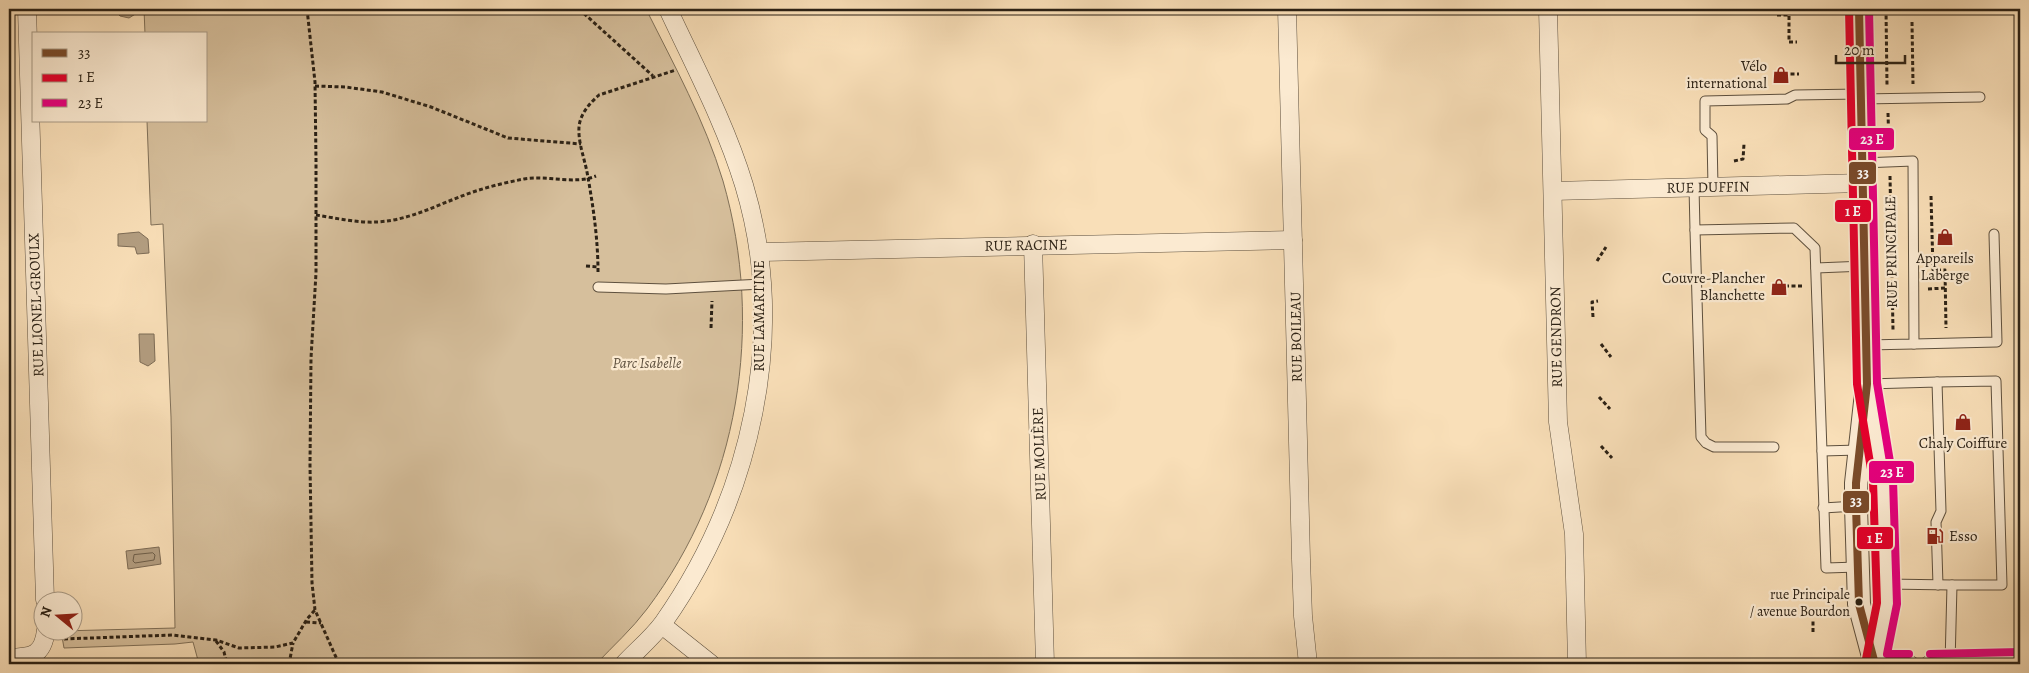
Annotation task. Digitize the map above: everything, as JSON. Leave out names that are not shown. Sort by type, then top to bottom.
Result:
[{"type":"street","name":"RUE LIONEL-GROULX","points":[[26,9],[45,590]]},
{"type":"street","name":"RUE LAMARTINE","points":[[624,664],[662,625],[712,539],[742,465],[760,367],[762,284],[760,252],[745,187],[732,150],[706,89],[668,9]]},
{"type":"street","name":"RUE BOILEAU","points":[[1288,9],[1301,569],[1308,664]]},
{"type":"street","name":"RUE GENDRON","points":[[1548,9],[1558,422],[1574,534],[1577,664]]},
{"type":"street","name":"RUE PRINCIPALE","points":[[1859,9],[1869,450],[1856,483],[1856,506],[1859,604],[1875,664]]},
{"type":"street","name":"RUE DUFFIN","points":[[1553,190],[1713,187],[1862,173]]},
{"type":"street","name":"RUE RACINE","points":[[760,252],[1033,244],[1293,240]]},
{"type":"street","name":"RUE MOLIÈRE","points":[[1033,244],[1045,664]]},
{"type":"street","points":[[1869,450],[1884,480],[1888,604],[1875,664],[1909,664]]},
{"type":"street","points":[[662,625],[711,664]]},
{"type":"street","points":[[9,658],[29,656],[39,651],[44,640]]},
{"type":"street","points":[[1930,664],[2020,662]]},
{"type":"lane","points":[[1713,187],[1712,136],[1705,130],[1705,100],[1786,99],[1795,95],[1980,97]]},
{"type":"lane","points":[[1862,173],[1913,161],[1914,344]]},
{"type":"lane","points":[[1694,187],[1701,437],[1706,443],[1714,447],[1774,447]]},
{"type":"lane","points":[[1695,230],[1794,228],[1815,248],[1826,568],[1858,567]]},
{"type":"lane","points":[[1866,345],[1997,342],[1994,234]]},
{"type":"lane","points":[[1816,268],[1864,266]]},
{"type":"lane","points":[[598,287],[666,289],[762,284]]},
{"type":"lane","points":[[1867,384],[1996,381],[2002,585],[1887,584]]},
{"type":"lane","points":[[1937,382],[1941,511],[1936,522],[1938,585]]},
{"type":"lane","points":[[1822,451],[1869,450]]},
{"type":"lane","points":[[1823,508],[1856,506]]},
{"type":"lane","points":[[1950,664],[1952,585]]},
{"type":"path","points":[[307,9],[315,86],[316,215],[310,465],[312,583],[315,610],[339,664]]},
{"type":"path","points":[[579,9],[653,76]]},
{"type":"path","points":[[1886,9],[1888,84]]},
{"type":"path","points":[[1776,15],[1789,15],[1789,42],[1797,42]]},
{"type":"path","points":[[1912,22],[1913,68]]},
{"type":"path","points":[[598,287],[595,222],[579,126],[583,114],[591,102],[599,95],[653,76],[677,70]]},
{"type":"path","points":[[1784,74],[1799,74]]},
{"type":"path","points":[[315,86],[345,87],[382,92],[431,107],[508,138],[581,144]]},
{"type":"path","points":[[1888,110],[1890,149]]},
{"type":"path","points":[[1734,161],[1742,159],[1744,144]]},
{"type":"path","name":"RUE PRINCIPALE","points":[[1890,174],[1892,329]]},
{"type":"path","points":[[316,215],[376,222],[405,218],[428,211],[477,190],[526,179],[545,177],[588,179],[596,176]]},
{"type":"path","points":[[1931,192],[1933,270],[1945,270],[1946,331]]},
{"type":"path","points":[[1597,261],[1606,247]]},
{"type":"path","points":[[586,266],[598,267]]},
{"type":"path","points":[[711,328],[713,288]]},
{"type":"path","points":[[1593,317],[1592,302],[1598,301]]},
{"type":"path","points":[[1601,344],[1611,357]]},
{"type":"path","points":[[1599,397],[1610,409]]},
{"type":"path","points":[[1601,446],[1612,458]]},
{"type":"path","points":[[289,664],[293,644],[315,610]]},
{"type":"path","points":[[1813,632],[1814,619]]},
{"type":"path","points":[[306,622],[321,623]]},
{"type":"path","points":[[82,638],[172,635],[216,640],[239,648],[274,647],[293,644]]},
{"type":"path","points":[[216,640],[224,652],[227,664]]},
{"type":"green space","name":"Parc Isabelle","points":[[144,9],[646,9],[698,115],[723,181],[736,236],[742,292],[742,348],[735,404],[723,458],[704,511],[678,562],[647,609],[596,664],[199,664],[193,642],[64,648],[63,640],[82,640],[82,630],[175,628],[171,417],[163,224],[151,225],[147,122],[208,122],[208,32],[145,32]]},
{"type":"water","points":[[113,9],[140,9],[129,18],[120,16]]},
{"type":"water","points":[[139,232],[148,239],[149,253],[137,254],[135,247],[118,246],[118,234]]},
{"type":"water","points":[[139,334],[154,334],[155,361],[148,366],[140,362]]},
{"type":"water","points":[[159,547],[161,564],[128,569],[126,551]]},
{"type":"transit line","points":[[1849,9],[1857,384],[1873,481],[1877,603],[1865,664]]},
{"type":"transit line","name":"33","points":[[1859,9],[1867,384],[1856,483],[1856,506],[1859,604],[1875,664]]},
{"type":"transit line","points":[[1869,9],[1877,383],[1893,480],[1897,604],[1887,654],[1909,654]]},
{"type":"transit line","points":[[1930,654],[2020,652]]},
{"type":"transit line","name":"33","points":[[1930,664],[2020,662]]},
{"type":"place","name":"Vélo international","points":[[1781,75]]},
{"type":"place","name":"Appareils Laberge","points":[[1945,237]]},
{"type":"place","name":"Couvre-Plancher Blanchette","points":[[1779,287]]},
{"type":"place","name":"Chaly Coiffure","points":[[1963,422]]},
{"type":"place","name":"Esso","points":[[1935,536]]},
{"type":"place","name":"rue Principale / avenue Bourdon","points":[[1859,602]]}]
